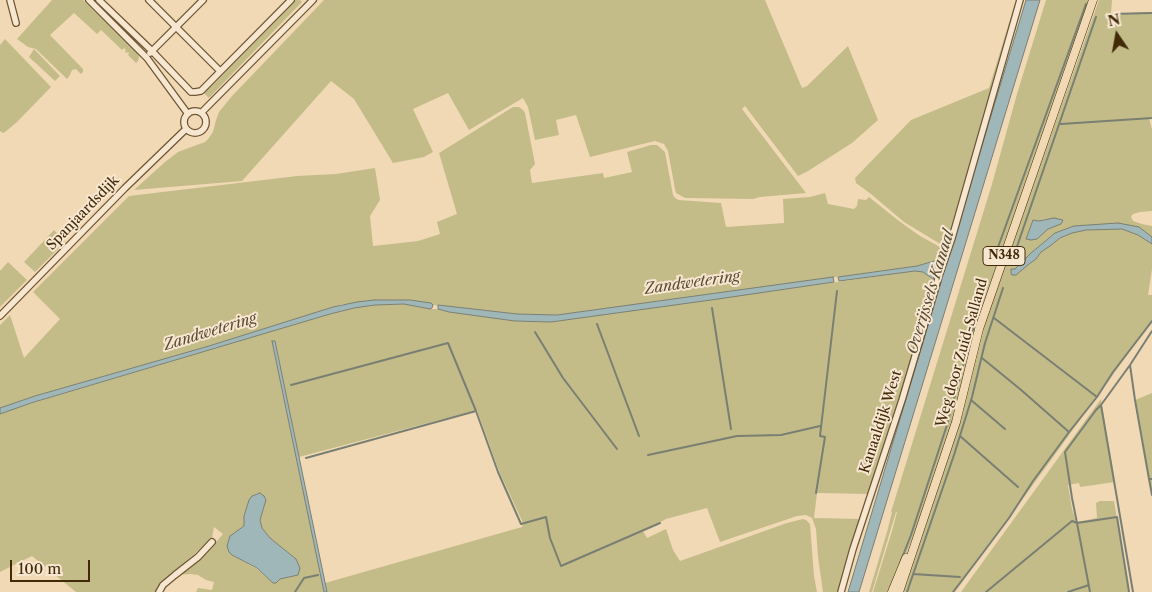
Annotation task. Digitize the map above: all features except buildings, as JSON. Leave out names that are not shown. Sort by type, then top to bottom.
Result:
[{"type":"main road","name":"Weg door Zuid-Salland","points":[[899,592],[956,422],[979,329],[1093,0]]},
{"type":"main road","name":"Weg door Zuid-Salland","points":[[892,592],[925,516]]},
{"type":"street","points":[[10,0],[16,23]]},
{"type":"street","points":[[89,0],[147,58],[188,114]]},
{"type":"street","points":[[99,0],[191,92],[201,91],[291,0]]},
{"type":"street","points":[[149,0],[220,71]]},
{"type":"street","points":[[147,58],[203,0]]},
{"type":"street","points":[[201,113],[313,0]]},
{"type":"street","name":"Kanaaldijk West","points":[[841,592],[853,549],[902,400],[938,276],[952,238],[1020,0]]},
{"type":"street","points":[[194,112],[201,113],[206,120],[204,128],[198,133],[190,132],[186,129],[184,123],[186,117],[194,112]]},
{"type":"street","name":"Spanjaardsdijk","points":[[0,316],[125,188],[186,129]]},
{"type":"street","points":[[159,592],[163,585],[198,557],[212,542]]},
{"type":"shaded area","points":[[52,0],[83,0],[138,53],[138,61],[136,63],[128,55],[128,52],[125,52],[124,48],[122,50],[101,30],[97,34],[74,13],[50,35],[83,69],[81,74],[76,69],[72,70],[67,79],[36,49],[28,47],[17,39]]},
{"type":"shaded area","points":[[296,0],[302,2],[209,98],[204,93]]},
{"type":"shaded area","points":[[324,0],[765,0],[802,88],[807,86],[848,46],[878,120],[852,143],[798,176],[745,106],[742,109],[806,193],[753,199],[685,198],[676,193],[668,151],[664,144],[655,141],[590,157],[576,115],[556,120],[559,135],[535,140],[528,107],[523,98],[469,130],[448,93],[413,109],[433,152],[424,157],[393,163],[354,99],[331,81],[242,181],[134,190],[178,152],[205,142],[208,139],[213,132],[219,112],[232,96]]},
{"type":"shaded area","points":[[1016,0],[1020,0],[946,243],[942,245],[904,222],[856,183],[855,178],[911,120],[989,88]]},
{"type":"shaded area","points":[[1046,0],[1089,0],[982,308],[949,436],[917,526],[891,592],[873,592],[896,512],[872,592],[869,592],[891,512],[992,184]]},
{"type":"shaded area","points":[[1099,0],[1112,0],[1111,14],[1152,12],[1152,117],[1149,118],[1152,129],[1152,211],[1133,214],[1131,217],[1133,221],[1152,226],[1152,237],[1139,227],[1074,226],[1055,233],[1011,273],[1036,259],[1041,252],[1060,238],[1072,233],[1086,230],[1122,229],[1138,235],[1152,244],[1152,269],[1148,295],[1152,295],[1152,321],[955,592],[902,592],[962,416],[988,313]],"holes":[[[1045,219],[1061,224],[1048,229],[1026,239],[1033,220]]]},
{"type":"shaded area","points":[[5,39],[51,87],[17,122],[3,133],[0,131],[0,45]]},
{"type":"shaded area","points":[[34,49],[60,76],[55,81],[29,57]]},
{"type":"shaded area","points":[[513,107],[519,107],[525,113],[535,164],[530,170],[532,183],[603,173],[604,178],[632,172],[627,152],[657,145],[665,152],[675,198],[679,200],[721,203],[726,227],[784,223],[783,199],[810,197],[825,193],[828,204],[854,209],[857,206],[858,199],[866,200],[869,197],[920,236],[940,247],[937,261],[917,266],[557,315],[517,314],[433,305],[431,303],[343,304],[0,408],[0,325],[10,315],[24,358],[60,319],[33,292],[129,196],[297,176],[336,174],[375,168],[380,200],[370,216],[373,246],[418,241],[440,234],[437,222],[457,214],[439,153]]},
{"type":"shaded area","points":[[54,230],[65,242],[35,272],[24,262]]},
{"type":"shaded area","points":[[8,262],[27,280],[0,307],[0,271]]},
{"type":"shaded area","points":[[915,271],[923,272],[932,279],[934,277],[916,344],[870,494],[817,493],[814,518],[862,519],[839,592],[823,592],[816,529],[812,518],[806,515],[797,516],[720,542],[707,508],[666,519],[643,531],[647,538],[666,529],[673,550],[680,561],[787,523],[806,520],[810,524],[817,592],[327,592],[325,583],[522,527],[523,523],[499,471],[477,410],[299,457],[275,341],[272,341],[324,592],[196,592],[198,588],[212,590],[214,582],[198,575],[177,575],[223,534],[214,527],[212,538],[160,585],[157,592],[76,592],[32,556],[0,572],[0,414],[355,308],[404,304],[515,321],[551,322]],"holes":[[[255,494],[262,494],[265,505],[260,520],[262,528],[270,538],[296,559],[298,575],[280,579],[276,583],[257,569],[232,555],[227,546],[230,536],[244,526],[247,506]]]},
{"type":"shaded area","points":[[1152,393],[1152,495],[1135,400]]},
{"type":"shaded area","points":[[1101,399],[1115,482],[1080,487],[1079,483],[1068,485],[1076,522],[1097,518],[1096,503],[1100,501],[1114,501],[1129,592],[961,592]]},
{"type":"water","points":[[1026,0],[1040,0],[859,592],[848,592],[942,279],[934,276],[933,279],[923,272],[915,271],[839,281],[838,277],[917,266],[934,261],[940,262],[939,265],[936,265],[934,272],[943,274]]},
{"type":"water","points":[[1054,218],[1063,220],[1061,224],[1048,229],[1037,239],[1026,239],[1033,220],[1039,221]]},
{"type":"water","points":[[1118,223],[1139,227],[1152,237],[1152,244],[1138,235],[1122,229],[1086,230],[1060,238],[1041,252],[1036,259],[1016,275],[1011,273],[1011,269],[1015,269],[1055,233],[1074,226]]},
{"type":"water","points":[[833,277],[834,282],[551,322],[515,321],[438,309],[438,305],[517,314],[557,315]]},
{"type":"water","points":[[374,300],[410,300],[431,303],[433,305],[430,309],[404,304],[375,305],[330,314],[31,403],[0,414],[0,408],[35,396],[209,346],[333,307]]},
{"type":"water","points":[[272,341],[275,341],[327,592],[324,592]]},
{"type":"water","points":[[260,493],[266,500],[260,520],[262,528],[270,538],[296,559],[300,568],[298,575],[280,579],[276,583],[273,583],[257,568],[232,555],[227,546],[230,536],[244,526],[244,516],[249,500],[252,496]]},
{"type":"waterway","points":[[993,261],[1086,4]]},
{"type":"waterway","points":[[1111,14],[1152,13]]},
{"type":"waterway","points":[[1012,261],[1096,17]]},
{"type":"waterway","points":[[1061,124],[1152,118]]},
{"type":"waterway","points":[[900,563],[946,428],[985,285]]},
{"type":"waterway","points":[[907,592],[954,455],[972,397],[985,343],[1003,288]]},
{"type":"waterway","points":[[816,493],[825,437],[820,436],[837,291]]},
{"type":"waterway","points":[[712,308],[731,429]]},
{"type":"waterway","points":[[994,318],[1097,397]]},
{"type":"waterway","points":[[953,592],[1152,321]]},
{"type":"waterway","points":[[597,324],[639,436]]},
{"type":"waterway","points":[[1149,479],[1130,365],[1152,331]]},
{"type":"waterway","points":[[535,332],[563,378],[617,449]]},
{"type":"waterway","points":[[291,385],[448,343],[476,411],[498,472],[521,524],[546,517],[550,538],[561,566],[660,523]]},
{"type":"waterway","points":[[982,358],[1069,432]]},
{"type":"waterway","points":[[1130,365],[1101,405],[1133,592]]},
{"type":"waterway","points":[[971,400],[1005,429]]},
{"type":"waterway","points":[[1101,405],[1065,452],[1077,523],[1117,517],[1129,592]]},
{"type":"waterway","points":[[306,458],[476,411]]},
{"type":"waterway","points":[[648,455],[737,436],[781,435],[820,426]]},
{"type":"waterway","points":[[960,436],[1018,487]]},
{"type":"waterway","points":[[1152,479],[1149,479],[1152,495]]},
{"type":"waterway","points":[[986,592],[1072,521],[1077,523],[1090,592]]},
{"type":"waterway","points":[[913,574],[960,577]]},
{"type":"waterway","points":[[295,592],[304,578],[318,575]]},
{"type":"waterway","points":[[1068,592],[1089,585]]},
{"type":"water label","name":"Zandwetering","points":[[692,283]]},
{"type":"water label","name":"Overijssels Kanaal","points":[[931,292]]},
{"type":"water label","name":"Zandwetering","points":[[210,332]]}]
